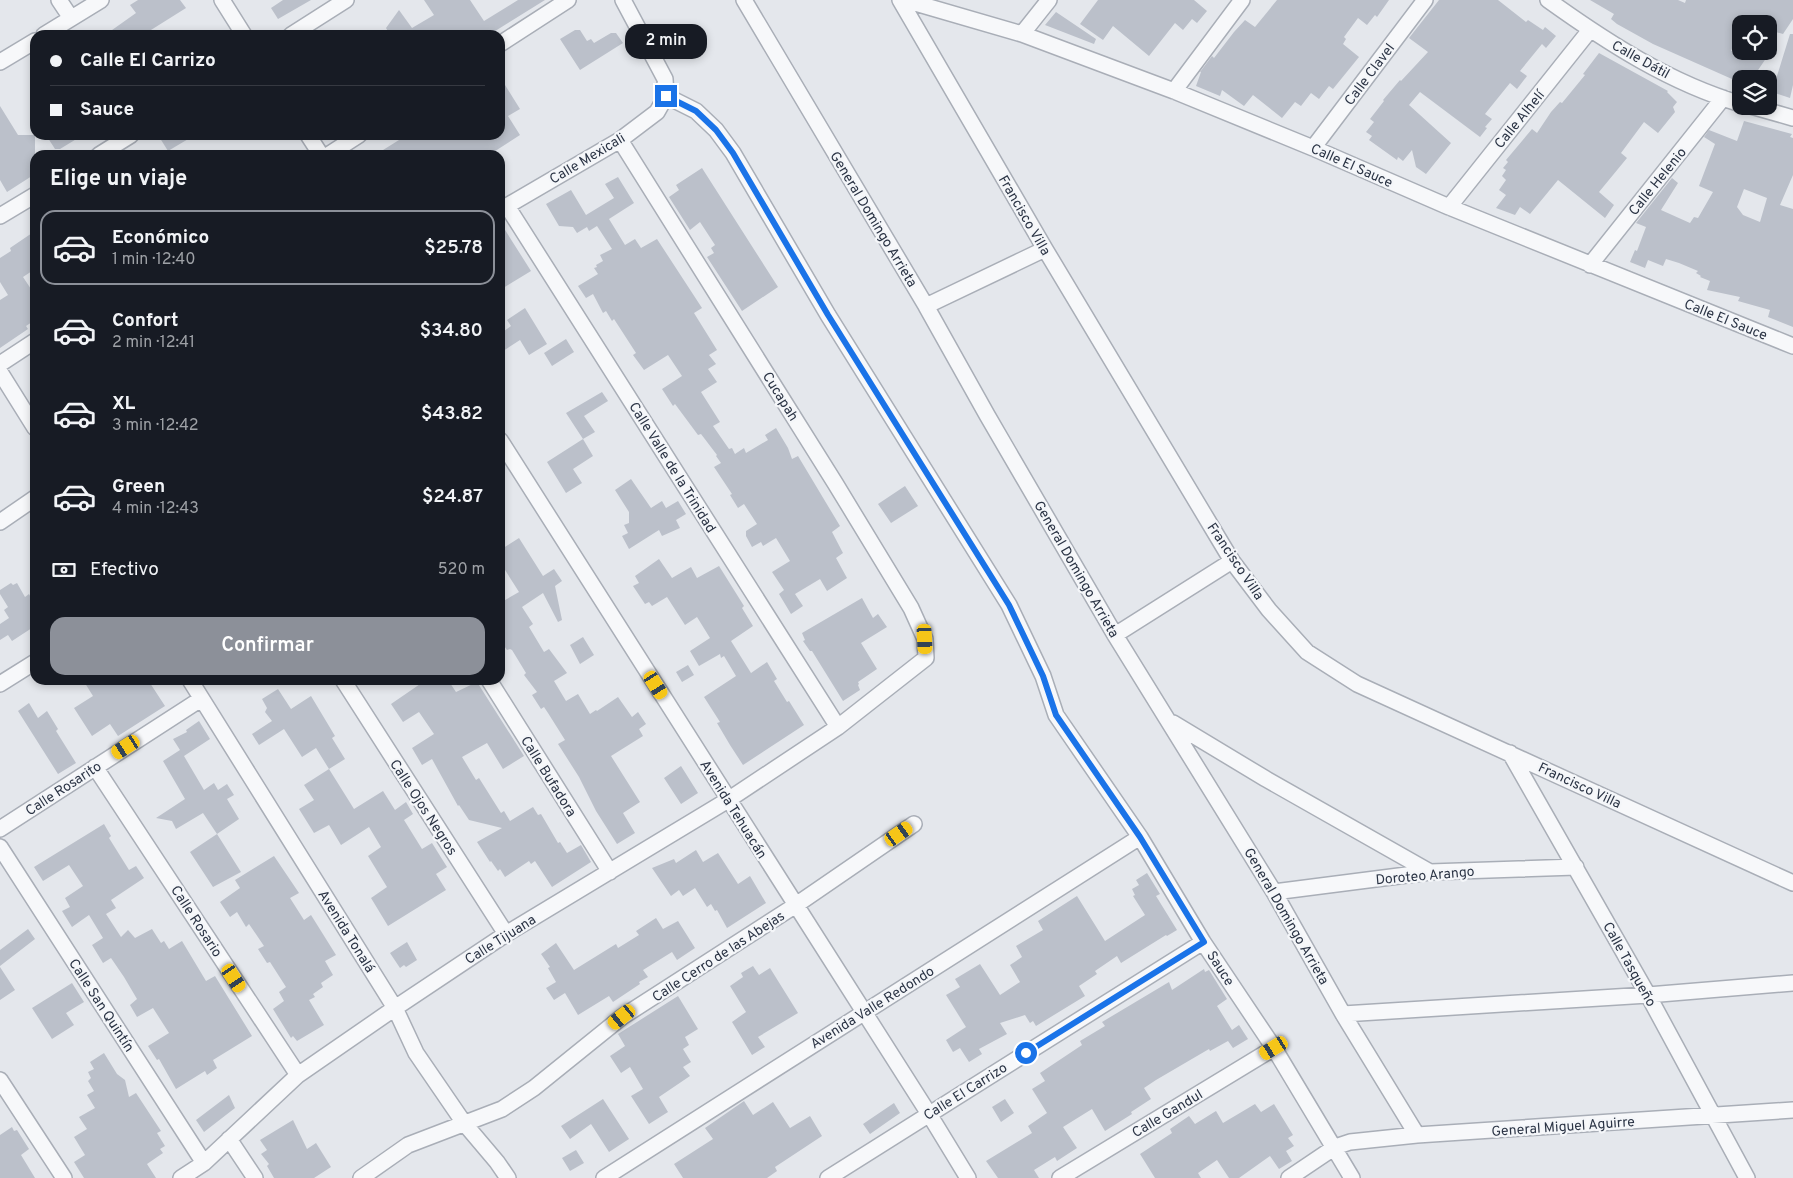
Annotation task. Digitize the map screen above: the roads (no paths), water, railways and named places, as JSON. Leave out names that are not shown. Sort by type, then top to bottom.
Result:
[{"type":"street","points":[[59,0],[71,18]]},
{"type":"street","points":[[52,30],[101,0]]},
{"type":"street","points":[[222,0],[241,30]]},
{"type":"street","points":[[299,30],[346,0]]},
{"type":"street","points":[[505,41],[568,0]]},
{"type":"street","points":[[622,0],[665,79],[666,96]]},
{"type":"street","name":"General Domingo Arrieta","points":[[744,0],[926,306],[992,424],[1116,634],[1274,892],[1343,1014],[1417,1135]]},
{"type":"street","name":"Francisco Villa","points":[[900,0],[1044,249],[1232,560],[1269,610],[1307,652],[1357,684],[1790,878]]},
{"type":"street","name":"Calle El Sauce","points":[[905,0],[1022,34],[1174,91],[1314,148],[1449,207],[1793,346]]},
{"type":"street","points":[[1022,34],[1049,0]]},
{"type":"street","points":[[1174,91],[1242,0]]},
{"type":"street","name":"Calle Clavel","points":[[1314,148],[1425,0]]},
{"type":"street","name":"Calle Dátil","points":[[1548,0],[1590,30],[1663,74],[1732,101]]},
{"type":"street","name":"Calle Alhelí","points":[[1449,207],[1590,30]]},
{"type":"street","points":[[0,62],[30,43]]},
{"type":"street","name":"Calle Mexicali","points":[[505,207],[620,140],[657,112],[666,96]]},
{"type":"street","name":"Sauce","points":[[666,96],[696,111],[716,130],[733,153],[828,315],[1009,605],[1043,676],[1056,715],[1140,837],[1204,942],[1274,1048],[1352,1178]]},
{"type":"street","name":"Calle Helenio","points":[[1590,264],[1723,98]]},
{"type":"street","points":[[1777,113],[1793,118]]},
{"type":"street","points":[[107,150],[123,140]]},
{"type":"street","points":[[336,150],[351,140]]},
{"type":"street","name":"Cucapah","points":[[620,140],[911,608],[925,639],[926,658]]},
{"type":"street","points":[[0,216],[30,197]]},
{"type":"street","name":"Calle Valle de la Trinidad","points":[[505,210],[838,727]]},
{"type":"street","points":[[926,306],[1044,249]]},
{"type":"street","points":[[0,364],[30,345]]},
{"type":"street","points":[[0,372],[30,420]]},
{"type":"street","name":"Avenida Tehuacán","points":[[505,448],[968,1178]]},
{"type":"street","points":[[0,522],[30,501]]},
{"type":"street","points":[[1116,634],[1232,560]]},
{"type":"street","name":"Calle Tijuana","points":[[181,1178],[204,1163],[298,1075],[506,934],[728,800],[838,727],[926,658]]},
{"type":"street","points":[[0,684],[30,665]]},
{"type":"street","name":"Avenida Tonalá","points":[[193,685],[395,1008],[416,1054],[464,1123],[508,1178]]},
{"type":"street","name":"Calle Ojos Negros","points":[[346,685],[506,934]]},
{"type":"street","name":"Calle Bufadora","points":[[492,685],[610,872]]},
{"type":"street","name":"Calle Rosarito","points":[[0,829],[201,698]]},
{"type":"street","points":[[1170,721],[1266,779],[1430,872]]},
{"type":"street","name":"Calle Tasqueño","points":[[1510,753],[1648,996],[1747,1178]]},
{"type":"street","name":"Calle Rosario","points":[[95,767],[298,1075]]},
{"type":"street","name":"Calle Cerro de las Abejas","points":[[361,1178],[408,1145],[502,1109],[526,1093],[622,1017],[796,906],[914,824]]},
{"type":"street","name":"Avenida Valle Redondo","points":[[604,1178],[1140,837]]},
{"type":"street","name":"Calle San Quintín","points":[[0,847],[204,1163]]},
{"type":"street","name":"Doroteo Arango","points":[[1274,892],[1430,872],[1576,867]]},
{"type":"street","name":"Calle El Carrizo","points":[[828,1178],[1204,942]]},
{"type":"street","points":[[1343,1014],[1648,996],[1793,983]]},
{"type":"street","name":"Calle Gandul","points":[[1060,1178],[1274,1048]]},
{"type":"street","points":[[0,1080],[64,1178]]},
{"type":"street","name":"General Miguel Aguirre","points":[[1289,1178],[1334,1148],[1350,1142],[1417,1135],[1714,1117],[1793,1110]]},
{"type":"street","points":[[229,1139],[255,1178]]}]
